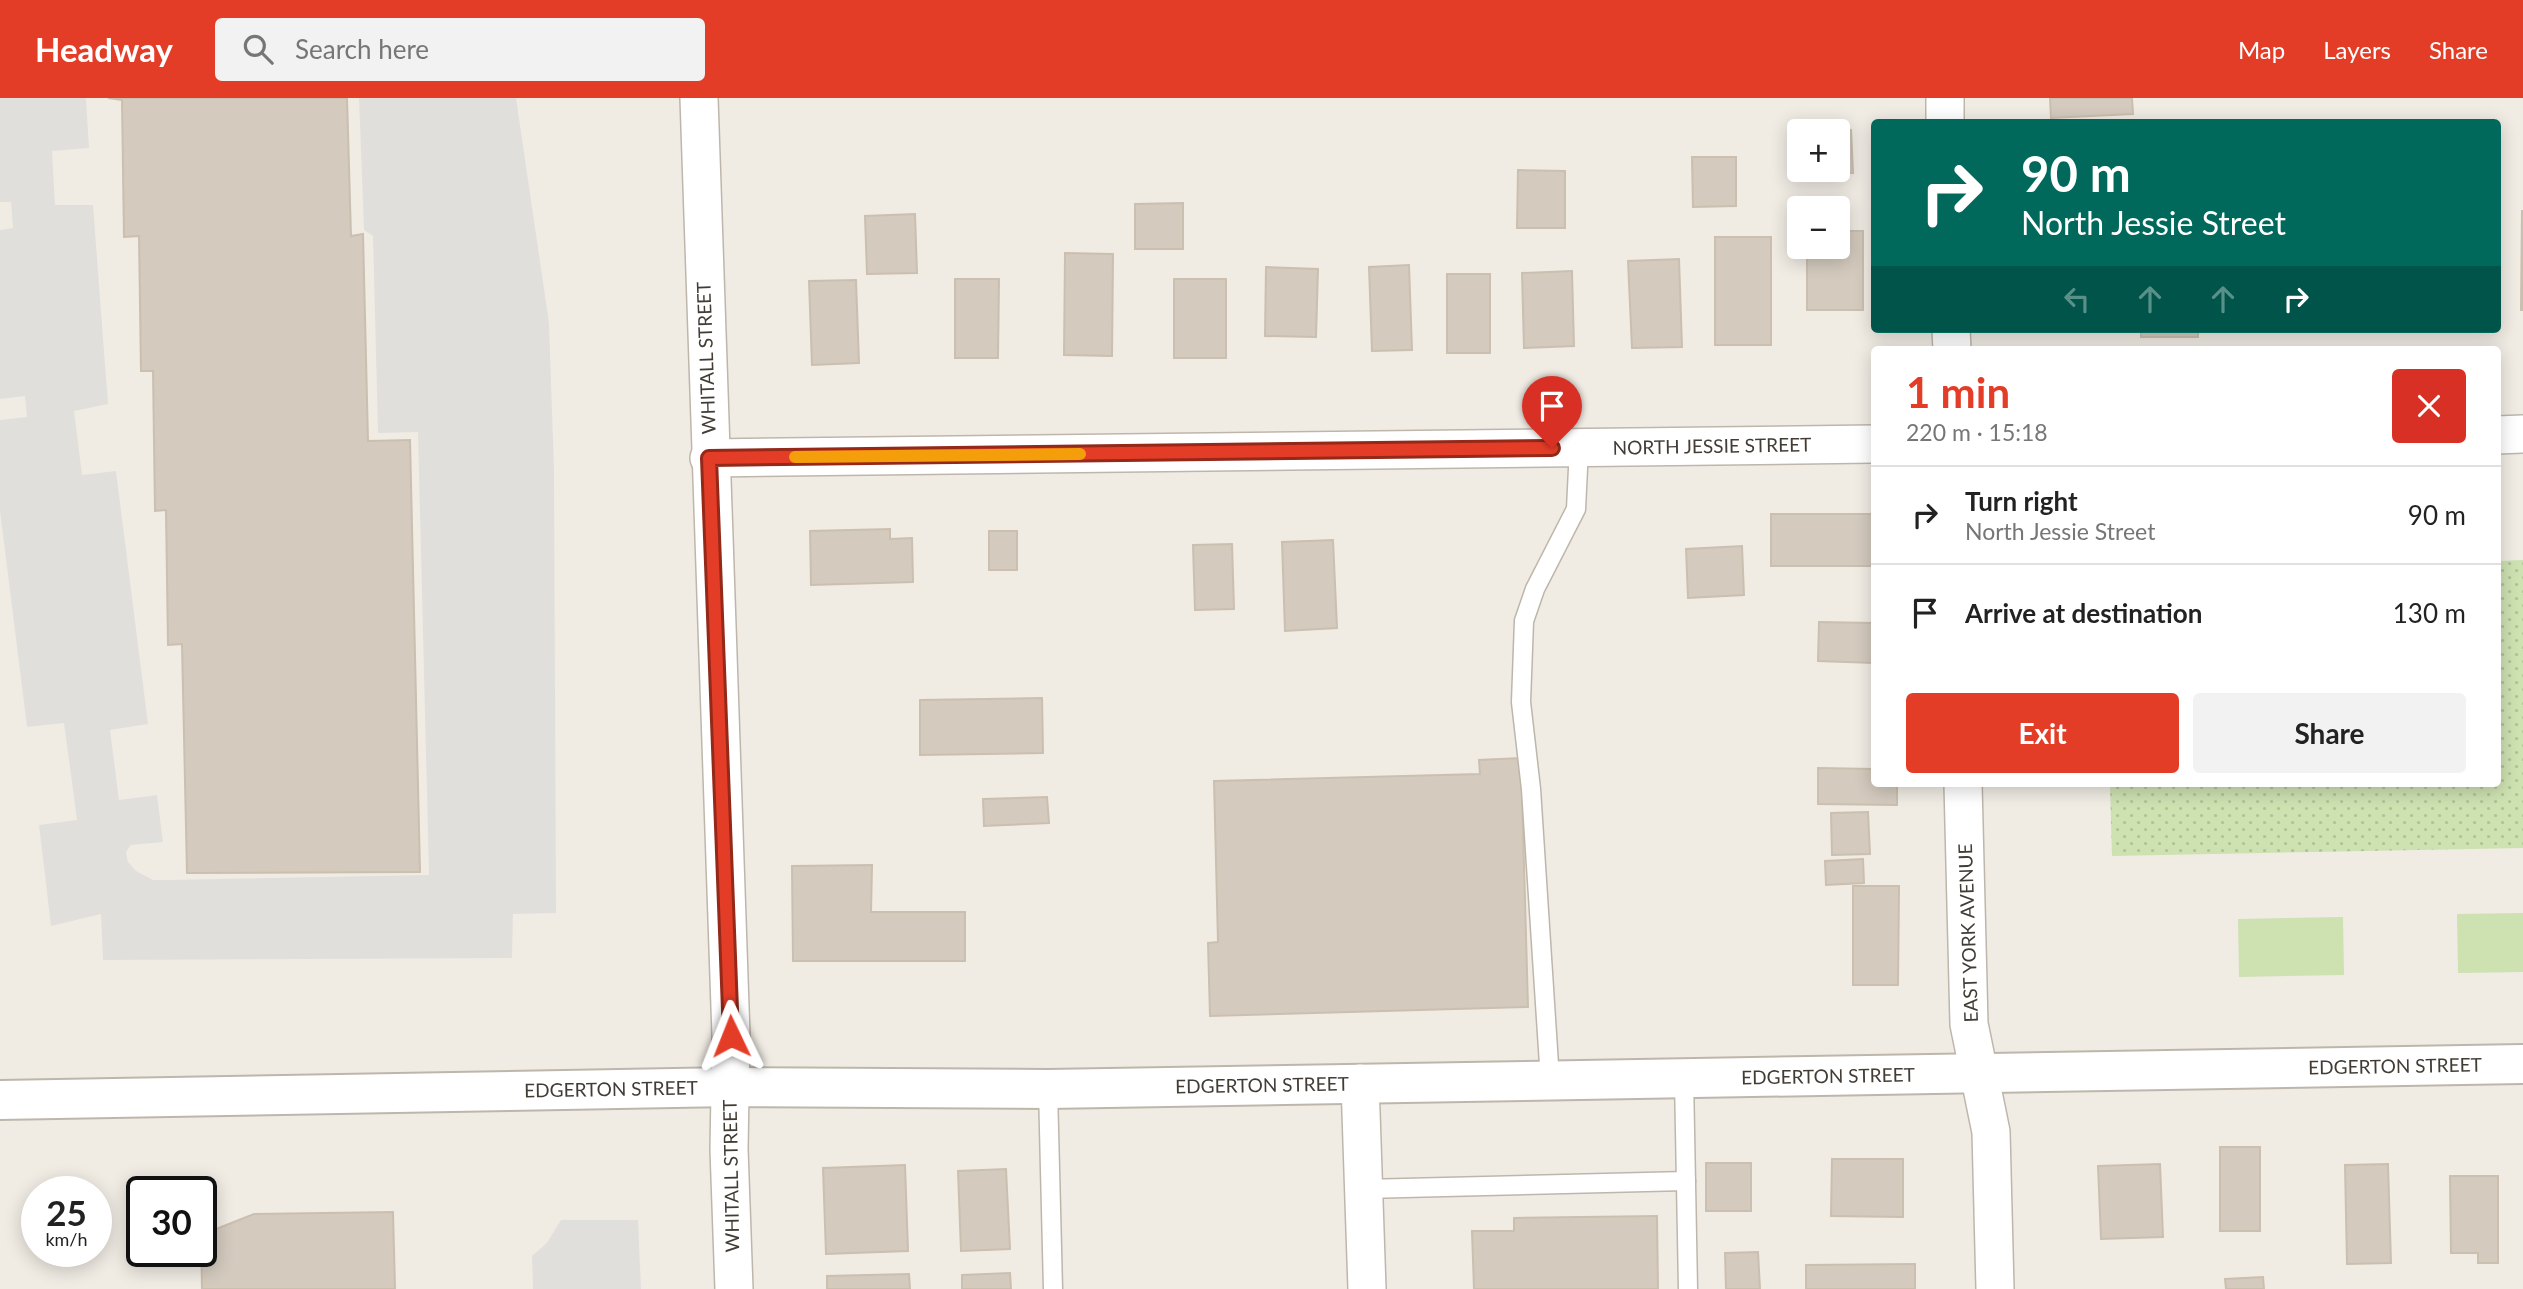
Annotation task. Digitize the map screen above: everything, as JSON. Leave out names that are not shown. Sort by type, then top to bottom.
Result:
[{"type":"street","name":"WHITALL STREET","points":[[699,98],[709,458],[731,1036],[734,1289]]},
{"type":"street","points":[[1945,98],[1945,119]]},
{"type":"street","points":[[2501,435],[2523,434]]},
{"type":"street","name":"NORTH JESSIE STREET","points":[[709,458],[1871,444]]},
{"type":"street","name":"EAST YORK AVENUE","points":[[1963,787],[1969,1024],[1991,1132],[1995,1289]]},
{"type":"street","name":"EDGERTON STREET","points":[[0,1100],[730,1087],[1048,1089],[2523,1064]]},
{"type":"street","points":[[1360,1083],[1367,1289]]},
{"type":"lane","points":[[1550,1080],[1531,789],[1521,702],[1524,621],[1535,589],[1576,509],[1579,447]]},
{"type":"lane","points":[[1684,1078],[1688,1289]]},
{"type":"lane","points":[[1048,1089],[1053,1289]]},
{"type":"lane","points":[[1364,1189],[1686,1181]]},
{"type":"green space","points":[[2523,560],[2523,848],[2112,856],[2110,787],[2501,787],[2501,561]]},
{"type":"green space","points":[[2523,913],[2523,972],[2458,973],[2457,914]]},
{"type":"green space","points":[[2343,917],[2344,975],[2239,977],[2238,919]]},
{"type":"shaded area","points":[[0,98],[86,98],[89,148],[52,151],[55,205],[93,205],[108,404],[74,411],[82,475],[116,471],[148,724],[110,730],[119,800],[157,795],[163,842],[131,845],[126,852],[128,862],[136,871],[153,880],[169,880],[429,875],[418,432],[378,433],[373,236],[364,230],[359,98],[516,98],[549,323],[554,470],[556,913],[513,914],[512,958],[103,960],[101,914],[51,926],[39,825],[77,820],[64,723],[27,727],[0,511],[0,420],[27,417],[25,396],[0,399],[0,230],[13,228],[11,202],[0,202]]},
{"type":"shaded area","points":[[561,1220],[638,1220],[641,1289],[533,1289],[532,1256],[547,1243]]},
{"type":"building","points":[[108,98],[347,98],[351,236],[363,234],[368,441],[410,440],[420,872],[187,873],[182,644],[168,645],[166,510],[155,511],[153,371],[141,371],[139,236],[124,237],[122,100]]},
{"type":"building","points":[[2050,98],[2132,98],[2133,114],[2051,118]]},
{"type":"building","points":[[1851,130],[1853,173],[1850,173]]},
{"type":"building","points":[[1692,157],[1736,157],[1736,206],[1693,207]]},
{"type":"building","points":[[1518,170],[1565,171],[1565,228],[1517,228]]},
{"type":"building","points":[[1183,203],[1183,249],[1135,249],[1135,204]]},
{"type":"building","points":[[2522,211],[2523,310],[2521,310]]},
{"type":"building","points":[[915,214],[917,273],[867,274],[865,216]]},
{"type":"building","points":[[1850,231],[1863,231],[1863,310],[1807,310],[1807,259],[1850,259]]},
{"type":"building","points":[[1715,237],[1771,237],[1771,345],[1715,345]]},
{"type":"building","points":[[1065,253],[1113,254],[1112,356],[1064,355]]},
{"type":"building","points":[[1679,259],[1682,347],[1632,348],[1628,261]]},
{"type":"building","points":[[1409,265],[1412,350],[1372,351],[1369,267]]},
{"type":"building","points":[[1266,267],[1318,269],[1316,337],[1265,336]]},
{"type":"building","points":[[1572,271],[1574,346],[1524,348],[1522,273]]},
{"type":"building","points":[[1447,274],[1490,274],[1490,353],[1447,353]]},
{"type":"building","points":[[955,279],[999,279],[998,358],[955,358]]},
{"type":"building","points":[[1174,279],[1226,279],[1226,358],[1174,358]]},
{"type":"building","points":[[856,280],[859,363],[812,365],[809,281]]},
{"type":"building","points":[[2141,333],[2198,333],[2198,337],[2141,337]]},
{"type":"building","points":[[1771,514],[1871,514],[1871,566],[1771,566]]},
{"type":"building","points":[[890,529],[890,539],[912,538],[913,582],[811,585],[810,531]]},
{"type":"building","points":[[989,531],[1017,531],[1017,570],[989,570]]},
{"type":"building","points":[[1333,540],[1337,628],[1285,631],[1282,542]]},
{"type":"building","points":[[1232,544],[1234,609],[1195,610],[1193,545]]},
{"type":"building","points":[[1742,546],[1744,595],[1688,598],[1686,549]]},
{"type":"building","points":[[1819,622],[1871,623],[1871,663],[1818,661]]},
{"type":"building","points":[[1042,698],[1043,753],[920,755],[920,700]]},
{"type":"building","points":[[1521,758],[1528,1007],[1210,1016],[1208,943],[1218,942],[1214,781],[1480,774],[1479,760]]},
{"type":"building","points":[[1818,768],[1871,769],[1871,787],[1897,787],[1897,805],[1818,804]]},
{"type":"building","points":[[1047,797],[1049,823],[984,826],[983,799]]},
{"type":"building","points":[[1868,812],[1870,854],[1832,855],[1831,813]]},
{"type":"building","points":[[1863,859],[1864,883],[1826,885],[1825,861]]},
{"type":"building","points":[[872,865],[871,912],[965,912],[965,961],[793,961],[792,866]]},
{"type":"building","points":[[1853,886],[1899,886],[1898,985],[1853,985]]},
{"type":"building","points":[[2220,1147],[2260,1147],[2260,1231],[2220,1231]]},
{"type":"building","points":[[1832,1159],[1903,1159],[1903,1217],[1831,1216]]},
{"type":"building","points":[[1706,1163],[1751,1163],[1751,1211],[1706,1211]]},
{"type":"building","points":[[2160,1164],[2163,1237],[2101,1239],[2098,1166]]},
{"type":"building","points":[[2388,1164],[2391,1263],[2347,1264],[2345,1165]]},
{"type":"building","points":[[905,1165],[908,1251],[826,1254],[823,1168]]},
{"type":"building","points":[[1006,1169],[1010,1249],[961,1251],[958,1171]]},
{"type":"building","points":[[2450,1176],[2498,1176],[2498,1263],[2478,1263],[2478,1253],[2451,1253]]},
{"type":"building","points":[[393,1212],[395,1289],[202,1289],[202,1267],[217,1267],[217,1229],[254,1214]]},
{"type":"building","points":[[1657,1216],[1658,1289],[1474,1289],[1472,1231],[1514,1231],[1514,1218]]},
{"type":"building","points":[[1758,1252],[1760,1289],[1726,1289],[1725,1253]]},
{"type":"building","points":[[1915,1264],[1915,1289],[1806,1289],[1806,1265]]},
{"type":"building","points":[[1010,1273],[1011,1289],[962,1289],[962,1275]]},
{"type":"building","points":[[909,1274],[910,1289],[827,1289],[827,1276]]},
{"type":"building","points":[[2263,1277],[2264,1289],[2226,1289],[2225,1279]]},
{"type":"slow traffic","points":[[795,457],[1080,454]]},
{"type":"route","points":[[731,1036],[709,458],[1552,448]]}]
